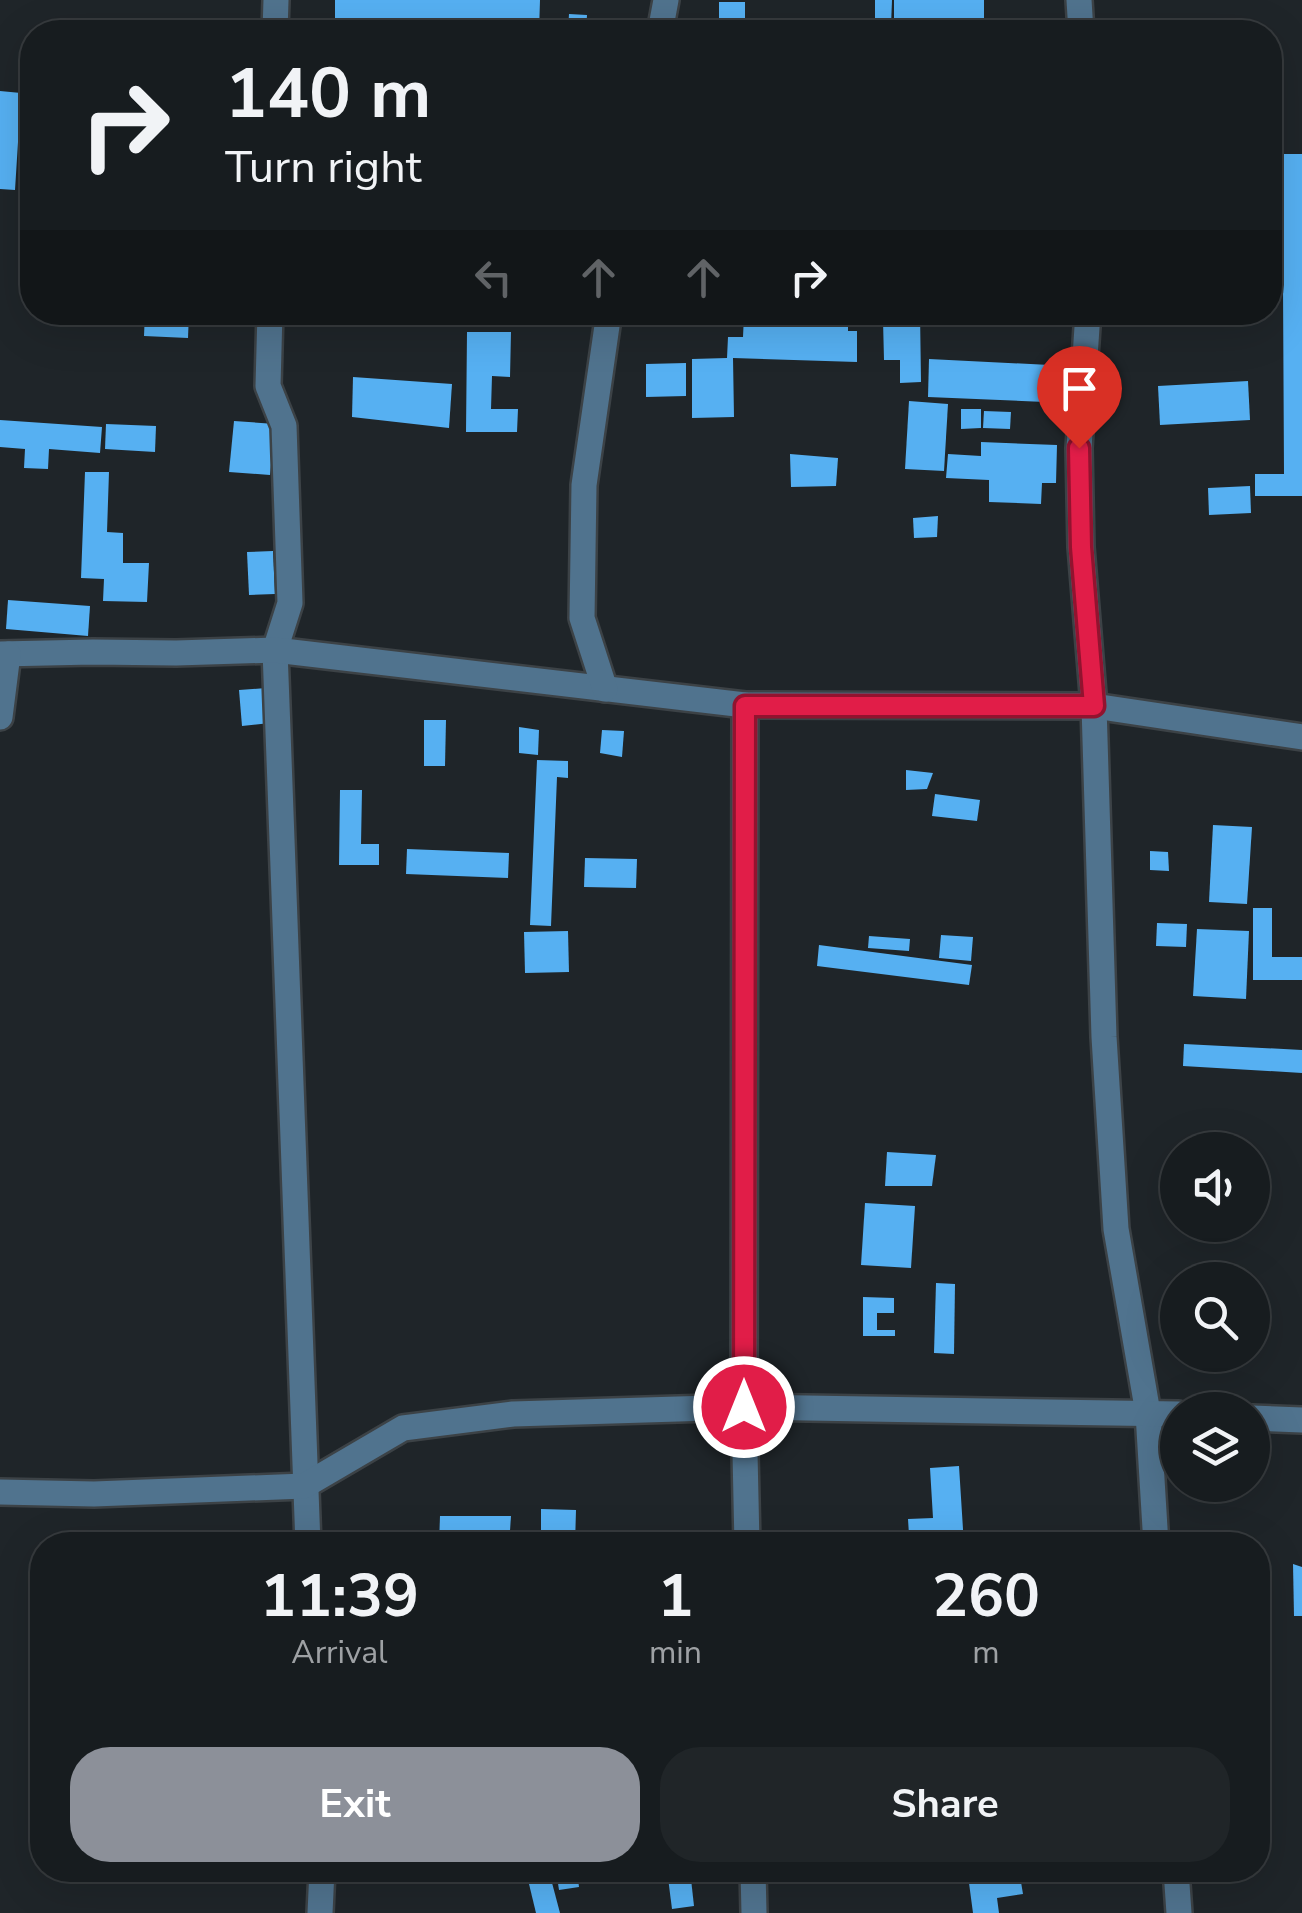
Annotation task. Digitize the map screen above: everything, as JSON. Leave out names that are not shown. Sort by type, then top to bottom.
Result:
[{"type":"street","points":[[270,325],[268,386],[284,426],[290,603],[275,650],[307,1532]]},
{"type":"street","points":[[606,689],[582,618],[584,485],[607,325]]},
{"type":"street","points":[[1087,325],[1079,448],[1081,547],[1094,706],[1104,1037],[1116,1229],[1148,1413],[1155,1532]]},
{"type":"street","points":[[0,717],[4,654],[275,650],[745,706],[1094,706],[1302,737]]},
{"type":"street","points":[[745,706],[746,1532]]},
{"type":"street","points":[[0,1492],[94,1494],[304,1486],[403,1428],[512,1414],[744,1407],[1160,1413]]},
{"type":"street","points":[[1270,1419],[1302,1420]]},
{"type":"street","points":[[320,1913],[321,1882]]},
{"type":"street","points":[[753,1882],[754,1913]]},
{"type":"street","points":[[1177,1882],[1179,1913]]},
{"type":"building","points":[[335,0],[540,0],[539,20],[335,20]]},
{"type":"building","points":[[875,0],[892,0],[891,20],[875,20]]},
{"type":"building","points":[[894,0],[984,0],[984,20],[894,20]]},
{"type":"building","points":[[719,2],[745,2],[745,20],[719,20]]},
{"type":"building","points":[[569,14],[587,15],[587,20],[569,20]]},
{"type":"building","points":[[0,91],[20,93],[15,190],[0,189]]},
{"type":"building","points":[[1282,154],[1302,154],[1302,496],[1255,496],[1255,474],[1284,474]]},
{"type":"building","points":[[144,325],[188,325],[188,338],[144,336]]},
{"type":"building","points":[[744,325],[848,325],[848,331],[857,331],[857,362],[733,358],[734,417],[692,418],[692,359],[727,358],[728,337],[743,337]]},
{"type":"building","points":[[883,325],[920,325],[921,382],[900,383],[900,360],[884,360]]},
{"type":"building","points":[[467,332],[511,332],[510,377],[492,376],[491,409],[518,409],[517,432],[466,432]]},
{"type":"building","points":[[929,359],[1069,366],[1068,403],[928,397]]},
{"type":"building","points":[[686,363],[686,396],[646,397],[646,364]]},
{"type":"building","points":[[353,377],[452,384],[449,428],[352,417]]},
{"type":"building","points":[[1248,381],[1250,420],[1160,425],[1158,386]]},
{"type":"building","points":[[909,401],[948,404],[944,471],[905,469]]},
{"type":"building","points":[[961,409],[981,409],[981,428],[961,429]]},
{"type":"building","points":[[984,411],[1011,412],[1010,429],[983,428]]},
{"type":"building","points":[[0,420],[102,427],[100,453],[49,449],[48,469],[24,468],[25,449],[0,447]]},
{"type":"building","points":[[234,421],[275,424],[270,475],[229,472]]},
{"type":"building","points":[[106,424],[156,426],[155,452],[105,449]]},
{"type":"building","points":[[981,442],[1057,445],[1056,483],[1042,483],[1041,504],[989,502],[989,480],[946,478],[948,454],[981,456]]},
{"type":"building","points":[[790,454],[838,458],[836,486],[791,487]]},
{"type":"building","points":[[85,472],[109,472],[107,532],[123,533],[123,563],[149,563],[147,602],[103,601],[104,579],[81,578]]},
{"type":"building","points":[[1250,486],[1251,513],[1209,515],[1208,488]]},
{"type":"building","points":[[938,516],[937,537],[914,538],[913,518]]},
{"type":"building","points":[[273,551],[275,594],[249,595],[247,552]]},
{"type":"building","points":[[8,600],[90,606],[88,636],[6,629]]},
{"type":"building","points":[[266,688],[270,723],[242,726],[239,690]]},
{"type":"building","points":[[424,720],[446,720],[445,766],[424,766]]},
{"type":"building","points":[[519,727],[539,730],[538,755],[519,753]]},
{"type":"building","points":[[602,730],[624,731],[622,757],[600,753]]},
{"type":"building","points":[[537,760],[568,761],[568,778],[557,777],[551,926],[530,925]]},
{"type":"building","points":[[906,770],[933,773],[927,789],[906,790]]},
{"type":"building","points":[[340,790],[362,790],[361,844],[379,844],[379,865],[339,865]]},
{"type":"building","points":[[935,794],[980,800],[977,821],[932,816]]},
{"type":"building","points":[[1213,825],[1252,827],[1247,904],[1209,902]]},
{"type":"building","points":[[407,849],[509,853],[508,878],[406,874]]},
{"type":"building","points":[[1150,851],[1168,852],[1169,871],[1150,870]]},
{"type":"building","points":[[585,858],[637,859],[636,888],[584,887]]},
{"type":"building","points":[[1253,908],[1272,908],[1272,957],[1302,957],[1302,980],[1253,980]]},
{"type":"building","points":[[1157,923],[1187,924],[1186,947],[1156,946]]},
{"type":"building","points":[[1197,929],[1249,931],[1246,999],[1193,996]]},
{"type":"building","points":[[568,931],[569,972],[525,973],[524,932]]},
{"type":"building","points":[[941,935],[973,937],[971,961],[939,958]]},
{"type":"building","points":[[869,936],[910,939],[909,951],[868,948]]},
{"type":"building","points":[[819,945],[972,965],[969,985],[817,966]]},
{"type":"building","points":[[1184,1044],[1302,1050],[1302,1073],[1183,1066]]},
{"type":"building","points":[[887,1152],[936,1155],[932,1186],[885,1186]]},
{"type":"building","points":[[865,1203],[915,1206],[911,1268],[861,1265]]},
{"type":"building","points":[[936,1283],[955,1284],[954,1354],[934,1353]]},
{"type":"building","points":[[863,1297],[894,1298],[894,1313],[877,1313],[877,1330],[895,1330],[895,1336],[863,1336]]},
{"type":"building","points":[[959,1466],[963,1532],[909,1532],[908,1519],[933,1518],[930,1468]]},
{"type":"building","points":[[541,1509],[576,1510],[575,1532],[541,1532]]},
{"type":"building","points":[[440,1516],[511,1516],[510,1532],[439,1532]]},
{"type":"building","points":[[1293,1564],[1302,1567],[1302,1616],[1294,1616]]},
{"type":"building","points":[[552,1882],[560,1913],[536,1913],[529,1884]]},
{"type":"building","points":[[558,1882],[578,1882],[579,1887],[559,1890]]},
{"type":"building","points":[[669,1882],[691,1882],[694,1906],[672,1909]]},
{"type":"building","points":[[1021,1882],[1023,1894],[997,1898],[999,1913],[973,1913],[969,1883]]},
{"type":"route","points":[[744,1407],[745,706],[1094,706],[1081,547],[1079,448]]}]
